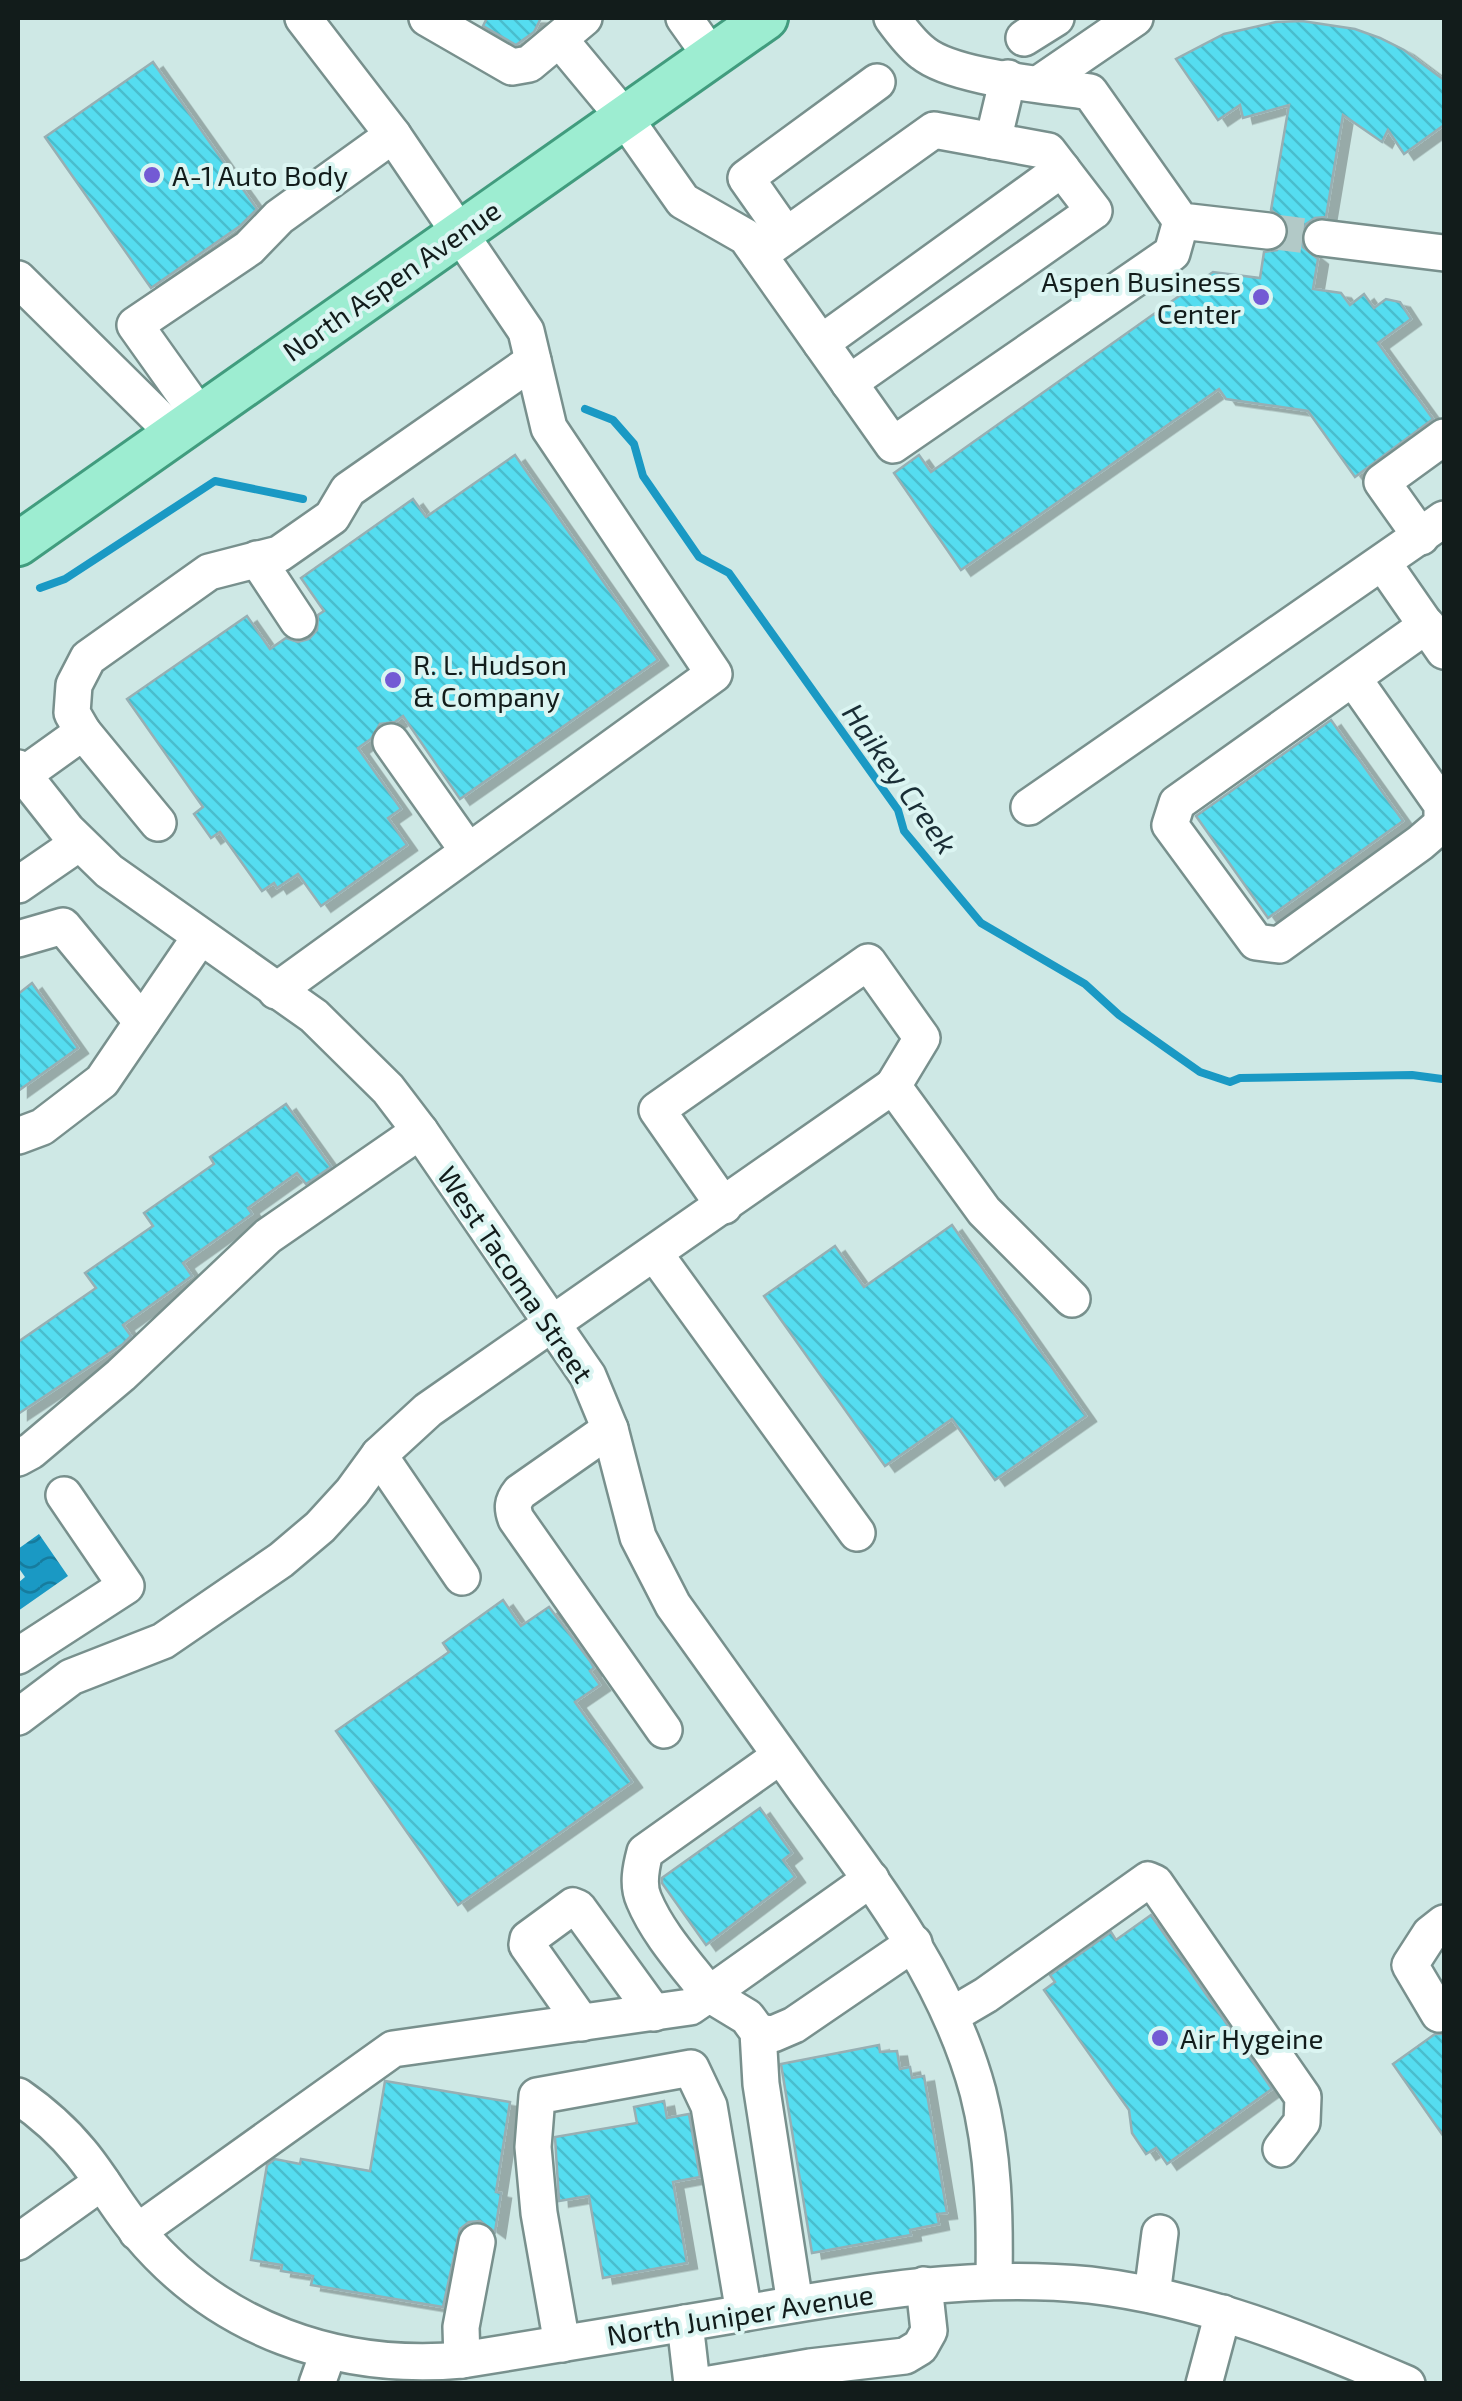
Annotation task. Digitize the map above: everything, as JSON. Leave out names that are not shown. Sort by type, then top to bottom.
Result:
[{"type":"main road","name":"North Aspen Avenue","points":[[18,544],[766,18]]},
{"type":"street","points":[[427,18],[512,67],[529,64],[572,29],[624,117],[684,201],[746,237],[772,245]]},
{"type":"street","points":[[684,18],[712,56]]},
{"type":"street","points":[[892,18],[922,53],[936,61],[959,69],[1090,92],[1181,221],[1268,232]]},
{"type":"street","points":[[1024,38],[1056,18]]},
{"type":"street","points":[[992,141],[1024,80],[1134,18]]},
{"type":"street","points":[[276,990],[714,674],[549,428],[526,331],[317,22]]},
{"type":"street","points":[[877,82],[746,178],[772,245],[821,343],[893,445],[1172,253],[1181,221]]},
{"type":"street","points":[[772,245],[934,130],[1048,151],[1094,211],[849,383]]},
{"type":"street","points":[[186,424],[135,326],[248,248],[279,217],[393,134]]},
{"type":"street","points":[[821,343],[1062,169]]},
{"type":"street","points":[[1322,238],[1444,253]]},
{"type":"street","points":[[18,278],[186,424]]},
{"type":"street","points":[[158,823],[83,732],[72,713],[74,685],[88,658],[209,572],[279,554],[332,517],[348,490],[533,360]]},
{"type":"street","points":[[1030,807],[1433,528],[1382,482],[1444,437]]},
{"type":"street","points":[[258,560],[298,622]]},
{"type":"street","points":[[1352,678],[1442,806],[1442,824],[1279,944],[1256,942],[1170,825],[1177,804],[1352,678],[1436,638],[1383,563]]},
{"type":"street","points":[[20,771],[83,732]]},
{"type":"street","points":[[392,742],[468,851]]},
{"type":"street","name":"West Tacoma Street","points":[[20,771],[79,843],[109,871],[314,1016],[388,1090],[588,1376],[610,1429],[629,1509],[650,1566],[673,1605],[914,1942],[952,2015],[986,2128],[993,2187],[994,2281]]},
{"type":"street","points":[[18,886],[79,843]]},
{"type":"street","points":[[18,938],[63,926],[142,1022]]},
{"type":"street","points":[[18,1136],[42,1126],[102,1081],[200,938]]},
{"type":"street","points":[[18,1717],[70,1677],[163,1641],[281,1560],[320,1527],[379,1456],[428,1410],[724,1206],[893,1086],[922,1038],[868,962],[657,1110],[724,1206]]},
{"type":"street","points":[[893,1086],[984,1211],[1072,1298]]},
{"type":"street","points":[[18,1458],[120,1375],[268,1236],[420,1132]]},
{"type":"street","points":[[654,1254],[858,1533]]},
{"type":"street","points":[[610,1429],[520,1492],[512,1509],[664,1730]]},
{"type":"street","points":[[379,1456],[462,1577]]},
{"type":"street","points":[[18,1656],[126,1586],[64,1495]]},
{"type":"street","points":[[780,1756],[646,1852],[640,1870],[642,1897],[668,1939],[709,1994],[747,2017],[758,2032],[761,2084],[795,2304]]},
{"type":"street","points":[[138,2232],[393,2050],[690,2007],[871,1879]]},
{"type":"street","points":[[952,2015],[1148,1880],[1155,1883],[1303,2097],[1302,2122],[1282,2149]]},
{"type":"street","points":[[582,2023],[527,1944],[528,1939],[573,1906],[654,2013]]},
{"type":"street","points":[[1439,2014],[1410,1964],[1430,1934],[1444,1923]]},
{"type":"street","points":[[758,2032],[774,2034],[794,2025],[914,1942]]},
{"type":"street","points":[[562,2344],[532,2148],[537,2096],[614,2081],[691,2068],[709,2106],[744,2313]]},
{"type":"street","name":"North Juniper Avenue","points":[[18,2096],[62,2132],[138,2232],[172,2268],[211,2299],[323,2368],[399,2362],[445,2369],[562,2344],[795,2304],[924,2286],[994,2281],[1090,2286],[1152,2295],[1294,2336],[1406,2384]]},
{"type":"street","points":[[18,2242],[108,2191]]},
{"type":"street","points":[[1152,2295],[1160,2233]]},
{"type":"street","points":[[445,2369],[461,2327],[476,2242]]},
{"type":"street","points":[[710,2384],[763,2380],[810,2367],[905,2356],[920,2347],[928,2330],[924,2286]]},
{"type":"street","points":[[1204,2384],[1224,2313]]},
{"type":"street","points":[[686,2323],[692,2384]]},
{"type":"water","points":[[39,1534],[68,1576],[18,1611],[18,1583],[25,1577],[18,1567],[18,1549]]},
{"type":"building","points":[[487,18],[541,18],[534,32],[516,45],[483,26]]},
{"type":"building","name":"Aspen Business Center","points":[[1302,21],[1355,29],[1380,38],[1404,50],[1444,80],[1444,125],[1404,154],[1388,130],[1382,142],[1343,115],[1326,217],[1306,224],[1301,236],[1303,247],[1318,259],[1313,289],[1341,293],[1350,305],[1364,294],[1374,308],[1386,299],[1400,302],[1411,319],[1378,343],[1433,419],[1355,477],[1308,411],[1226,399],[1219,389],[961,570],[894,473],[919,455],[931,472],[1213,272],[1260,278],[1264,252],[1277,250],[1289,234],[1287,222],[1271,210],[1289,105],[1243,118],[1240,105],[1218,120],[1176,59],[1224,34],[1276,22]]},
{"type":"building","name":"A-1 Auto Body","points":[[153,62],[257,209],[240,226],[151,288],[45,137]]},
{"type":"building","name":"R. L. Hudson & Company","points":[[515,455],[658,660],[460,799],[403,716],[395,722],[380,724],[371,739],[358,748],[401,809],[388,818],[407,845],[321,906],[298,874],[277,888],[274,883],[262,891],[220,832],[211,838],[194,814],[203,807],[127,699],[247,616],[270,649],[286,638],[298,642],[309,639],[317,630],[318,615],[324,611],[301,578],[413,499],[426,517]]},
{"type":"building","points":[[1331,720],[1403,821],[1268,918],[1196,816]]},
{"type":"building","points":[[32,983],[78,1048],[18,1091],[18,994]]},
{"type":"building","points":[[286,1104],[331,1167],[306,1184],[297,1173],[248,1208],[252,1214],[183,1263],[192,1276],[123,1325],[131,1336],[123,1344],[18,1414],[18,1342],[96,1288],[85,1273],[153,1226],[144,1213],[214,1164],[210,1157]]},
{"type":"building","points":[[952,1225],[1086,1416],[995,1480],[952,1419],[885,1466],[764,1296],[835,1246],[864,1287]]},
{"type":"building","points":[[503,1600],[521,1626],[549,1607],[590,1661],[594,1668],[590,1671],[600,1685],[575,1702],[632,1782],[458,1905],[336,1731],[449,1652],[443,1643]]},
{"type":"building","points":[[760,1808],[792,1853],[783,1860],[795,1877],[706,1945],[662,1878]]},
{"type":"building","name":"Air Hygeine","points":[[1151,1915],[1272,2089],[1167,2164],[1156,2148],[1146,2154],[1132,2133],[1129,2110],[1044,1990],[1055,1982],[1050,1975],[1111,1932],[1116,1940]]},
{"type":"building","points":[[1435,2034],[1444,2034],[1444,2137],[1393,2064]]},
{"type":"building","points":[[879,2045],[880,2052],[897,2051],[900,2069],[910,2067],[912,2078],[924,2076],[947,2213],[937,2214],[939,2224],[910,2230],[911,2235],[812,2253],[781,2064]]},
{"type":"building","points":[[385,2081],[510,2102],[496,2192],[501,2193],[495,2232],[480,2221],[469,2222],[460,2229],[443,2307],[311,2285],[313,2276],[281,2271],[282,2265],[251,2260],[267,2165],[275,2159],[300,2164],[301,2159],[370,2171]]},
{"type":"building","points":[[664,2101],[667,2118],[689,2114],[700,2177],[673,2182],[687,2263],[603,2278],[589,2196],[559,2201],[555,2137],[637,2123],[634,2107]]},
{"type":"waterway","name":"Haikey Creek","points":[[585,409],[613,420],[634,444],[643,476],[699,557],[729,573],[898,810],[904,831],[981,923],[1085,984],[1119,1015],[1200,1072],[1230,1082],[1240,1078],[1412,1075],[1442,1079]]},
{"type":"waterway","name":"Haikey Creek","points":[[40,588],[65,579],[215,481],[303,499]]},
{"type":"tunnel","points":[[1268,231],[1322,238]]},
{"type":"place","name":"A-1 Auto Body","points":[[152,175]]},
{"type":"place","name":"Aspen Business Center","points":[[1261,297]]},
{"type":"place","name":"R. L. Hudson & Company","points":[[393,680]]},
{"type":"place","name":"Air Hygeine","points":[[1160,2038]]}]
